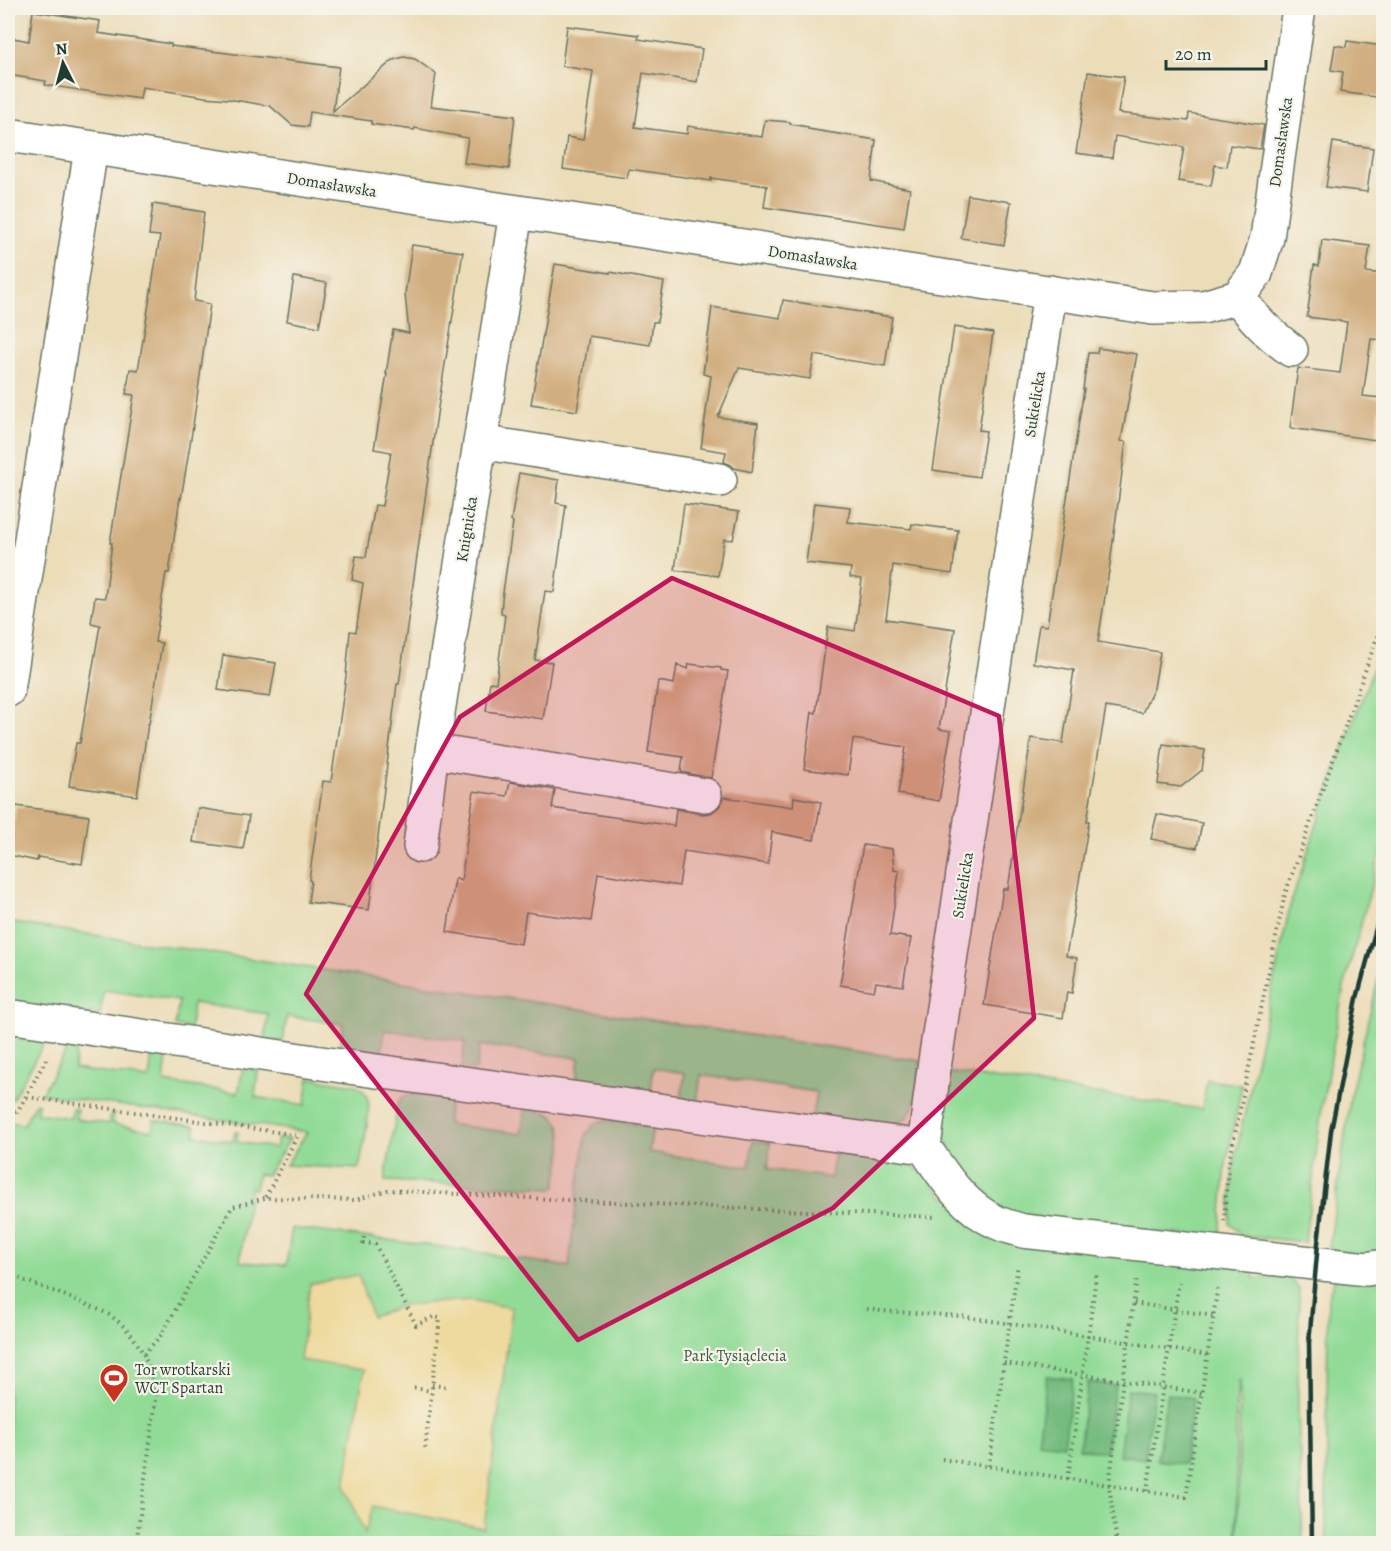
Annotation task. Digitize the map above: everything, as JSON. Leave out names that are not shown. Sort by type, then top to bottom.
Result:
[{"type":"street","name":"Domasławska","points":[[8,135],[1153,308],[1203,307],[1238,297],[1256,273],[1267,238],[1299,8]]},
{"type":"street","points":[[8,690],[91,148]]},
{"type":"street","name":"Knignicka","points":[[420,846],[432,751],[516,212]]},
{"type":"street","name":"Sukielicka","points":[[924,1147],[1050,292]]},
{"type":"street","points":[[1238,297],[1252,317],[1268,333],[1291,350]]},
{"type":"street","points":[[480,442],[720,480]]},
{"type":"street","points":[[432,751],[705,795]]},
{"type":"street","points":[[8,1016],[348,1067],[924,1147],[946,1180],[970,1206],[996,1222],[1023,1232],[1367,1269],[1383,1266]]},
{"type":"path","points":[[942,1459],[1186,1497],[1214,1316],[1222,1253],[1228,1167],[1285,894],[1383,618]]},
{"type":"path","points":[[8,1129],[64,1024]]},
{"type":"path","points":[[27,1097],[298,1135],[265,1198]]},
{"type":"path","points":[[8,1110],[17,1112]]},
{"type":"path","points":[[144,1354],[162,1334],[232,1208],[265,1198],[355,1200],[388,1190],[960,1218],[970,1206]]},
{"type":"path","points":[[989,1466],[1023,1232]]},
{"type":"path","points":[[364,1237],[363,1243],[375,1244],[416,1325],[433,1317],[440,1318],[425,1450]]},
{"type":"path","points":[[1068,1479],[1101,1241]]},
{"type":"path","points":[[1117,1544],[1109,1485],[1142,1244]]},
{"type":"path","points":[[1147,1491],[1185,1248]]},
{"type":"path","points":[[8,1274],[111,1317],[125,1329],[144,1354],[155,1386],[156,1399],[136,1544]]},
{"type":"path","points":[[1134,1303],[1214,1316]]},
{"type":"path","points":[[867,1309],[961,1316],[1208,1355]]},
{"type":"path","points":[[1004,1363],[1202,1393]]},
{"type":"path","points":[[414,1388],[447,1387]]},
{"type":"highlighted area","points":[[672,578],[999,716],[1034,1018],[833,1208],[578,1340],[306,994],[460,717]]},
{"type":"green space","points":[[1383,642],[1383,846],[1344,987],[1322,1106],[1305,1242],[1243,1236],[1230,1224],[1233,1166],[1291,902],[1334,774]]},
{"type":"green space","points":[[8,922],[921,1061],[916,1097],[907,1116],[893,1126],[812,1118],[816,1092],[701,1075],[697,1102],[681,1099],[685,1073],[654,1068],[650,1095],[576,1084],[579,1058],[480,1045],[476,1070],[462,1068],[465,1041],[385,1030],[381,1056],[340,1050],[343,1024],[287,1016],[283,1042],[265,1039],[268,1014],[193,1003],[190,1028],[175,1026],[179,1001],[104,990],[100,1015],[8,1003]]},
{"type":"green space","points":[[1383,959],[1383,1250],[1366,1257],[1329,1249],[1351,1092]]},
{"type":"green space","points":[[8,1035],[46,1040],[12,1100],[8,1099]]},
{"type":"green space","points":[[70,1044],[77,1044],[74,1069],[149,1079],[152,1055],[167,1057],[164,1082],[238,1093],[243,1068],[258,1070],[255,1097],[305,1105],[309,1078],[356,1085],[365,1093],[369,1106],[359,1169],[286,1165],[307,1132],[41,1094]]},
{"type":"green space","points":[[947,1072],[1202,1109],[1207,1080],[1242,1085],[1226,1164],[1220,1238],[1059,1224],[1023,1217],[999,1207],[975,1188],[957,1164],[950,1150],[943,1117]]},
{"type":"green space","points":[[415,1094],[450,1098],[447,1124],[521,1134],[525,1109],[548,1113],[556,1119],[562,1137],[561,1158],[555,1188],[385,1181],[398,1103],[403,1097]]},
{"type":"green space","name":"Park Tysiąclecia","points":[[35,1103],[38,1103],[37,1113],[71,1118],[72,1108],[77,1109],[76,1119],[109,1124],[111,1114],[114,1114],[113,1124],[152,1131],[154,1120],[195,1126],[195,1135],[233,1141],[235,1132],[238,1132],[237,1142],[276,1148],[278,1138],[290,1139],[267,1175],[258,1174],[255,1189],[250,1188],[240,1262],[286,1265],[292,1228],[450,1248],[569,1267],[586,1135],[600,1121],[607,1120],[653,1126],[649,1152],[749,1167],[753,1141],[770,1143],[767,1169],[831,1178],[835,1152],[908,1164],[929,1176],[943,1196],[1253,1268],[1253,1278],[1290,1277],[1299,1289],[1298,1408],[1303,1543],[1238,1543],[1240,1378],[1236,1404],[1237,1543],[8,1544],[8,1122],[24,1124]]},
{"type":"green space","points":[[1335,1278],[1375,1279],[1384,1286],[1383,1543],[1328,1544],[1326,1532],[1328,1298]]},
{"type":"green space","points":[[1047,1376],[1073,1379],[1064,1445],[1038,1442]]},
{"type":"green space","points":[[1088,1382],[1115,1386],[1106,1452],[1079,1449]]},
{"type":"green space","points":[[1128,1389],[1154,1392],[1145,1459],[1119,1455]]},
{"type":"green space","points":[[1167,1394],[1193,1398],[1184,1464],[1157,1460]]},
{"type":"sand","points":[[358,1275],[372,1317],[405,1305],[470,1300],[512,1308],[484,1528],[373,1506],[365,1533],[345,1486],[364,1370],[300,1360],[310,1284]]},
{"type":"building","points":[[33,11],[100,21],[98,33],[171,44],[171,46],[339,67],[333,111],[393,60],[404,57],[415,59],[436,74],[431,106],[515,116],[509,169],[464,163],[468,138],[415,128],[414,130],[371,124],[371,121],[310,112],[308,127],[292,125],[270,106],[142,87],[140,99],[45,85],[46,81],[8,75],[8,37],[29,41]]},
{"type":"building","points":[[567,26],[639,35],[638,39],[702,49],[697,82],[643,73],[635,127],[687,134],[688,126],[762,137],[765,120],[790,122],[790,124],[808,127],[808,129],[876,140],[871,181],[910,189],[904,228],[764,207],[767,186],[711,178],[711,181],[629,169],[627,178],[563,169],[567,137],[583,140],[593,71],[562,66]]},
{"type":"building","points":[[1347,41],[1383,46],[1383,98],[1340,92],[1343,72],[1331,70],[1335,45],[1346,47]]},
{"type":"building","points":[[1088,72],[1124,77],[1118,113],[1188,121],[1189,113],[1264,125],[1260,149],[1230,145],[1227,167],[1215,165],[1211,186],[1178,181],[1184,147],[1115,136],[1112,158],[1076,153]]},
{"type":"building","points":[[1333,142],[1373,148],[1367,192],[1326,187]]},
{"type":"building","points":[[968,195],[1011,202],[1004,245],[961,238]]},
{"type":"building","points":[[153,204],[204,212],[194,301],[210,304],[193,426],[169,573],[166,573],[155,642],[162,643],[137,796],[69,786],[76,743],[80,743],[100,625],[91,623],[95,597],[105,598],[112,543],[110,543],[134,395],[126,394],[130,369],[138,370],[160,236],[149,235]]},
{"type":"building","points":[[1322,240],[1370,246],[1366,272],[1383,274],[1383,340],[1371,339],[1363,396],[1381,398],[1376,440],[1290,428],[1298,368],[1340,373],[1347,322],[1307,317],[1314,265],[1319,266]]},
{"type":"building","points":[[412,245],[463,252],[437,414],[399,684],[397,684],[369,910],[308,902],[311,881],[309,880],[323,781],[331,782],[350,631],[356,632],[363,583],[352,580],[356,556],[366,557],[375,505],[382,506],[391,452],[374,449],[393,330],[409,333],[405,294]]},
{"type":"building","points":[[555,264],[664,282],[657,322],[653,322],[650,345],[589,336],[577,411],[531,404]]},
{"type":"building","points":[[294,277],[327,283],[319,327],[287,321]]},
{"type":"building","points":[[783,300],[892,317],[885,366],[814,355],[810,379],[739,368],[718,417],[758,423],[752,472],[734,468],[724,462],[726,452],[701,448],[711,376],[703,374],[712,307],[780,318]]},
{"type":"building","points":[[954,327],[993,333],[979,430],[986,431],[979,477],[933,470]]},
{"type":"building","points":[[1098,348],[1137,354],[1121,441],[1126,442],[1098,642],[1160,652],[1154,688],[1142,713],[1106,707],[1066,956],[1077,958],[1072,993],[1067,992],[1063,1018],[984,1005],[1003,889],[1008,889],[1031,738],[1063,743],[1074,670],[1033,663],[1039,625],[1047,626],[1088,353],[1097,353]]},
{"type":"building","points":[[519,473],[559,480],[556,503],[566,505],[554,592],[545,591],[535,660],[552,662],[543,719],[486,711],[490,682],[496,683],[505,615],[501,614],[502,600]]},
{"type":"building","points":[[814,503],[850,507],[848,522],[911,529],[912,524],[958,530],[952,574],[893,565],[886,619],[955,629],[939,729],[951,731],[939,801],[898,794],[906,747],[853,739],[848,775],[804,769],[812,712],[816,713],[828,627],[855,631],[862,579],[850,577],[851,568],[806,563]]},
{"type":"building","points":[[684,504],[739,512],[733,540],[724,539],[718,576],[675,570]]},
{"type":"building","points":[[223,655],[276,663],[270,697],[218,690]]},
{"type":"building","points":[[689,664],[728,671],[711,778],[681,772],[683,757],[648,752],[658,681],[674,684],[677,665],[688,669]]},
{"type":"building","points":[[1163,744],[1205,750],[1202,770],[1181,787],[1158,784]]},
{"type":"building","points":[[510,782],[555,790],[552,808],[674,826],[676,809],[702,814],[711,813],[720,806],[724,797],[793,807],[794,797],[821,802],[814,840],[772,832],[768,864],[684,851],[679,886],[598,873],[591,921],[526,912],[521,944],[447,932],[455,878],[461,881],[474,791],[507,796]]},
{"type":"building","points":[[16,806],[89,816],[82,864],[38,857],[37,861],[9,855]]},
{"type":"building","points":[[198,808],[249,816],[243,849],[193,842]]},
{"type":"building","points":[[1157,814],[1202,823],[1197,848],[1151,839]]},
{"type":"building","points":[[863,845],[892,849],[894,870],[899,871],[890,935],[911,938],[903,986],[876,982],[874,991],[840,985]]},
{"type":"railway","points":[[1312,1544],[1309,1343],[1318,1243],[1331,1131],[1357,998],[1384,899]]},
{"type":"place","name":"Tor wrotkarski WCT Spartan","points":[[114,1404]]}]
